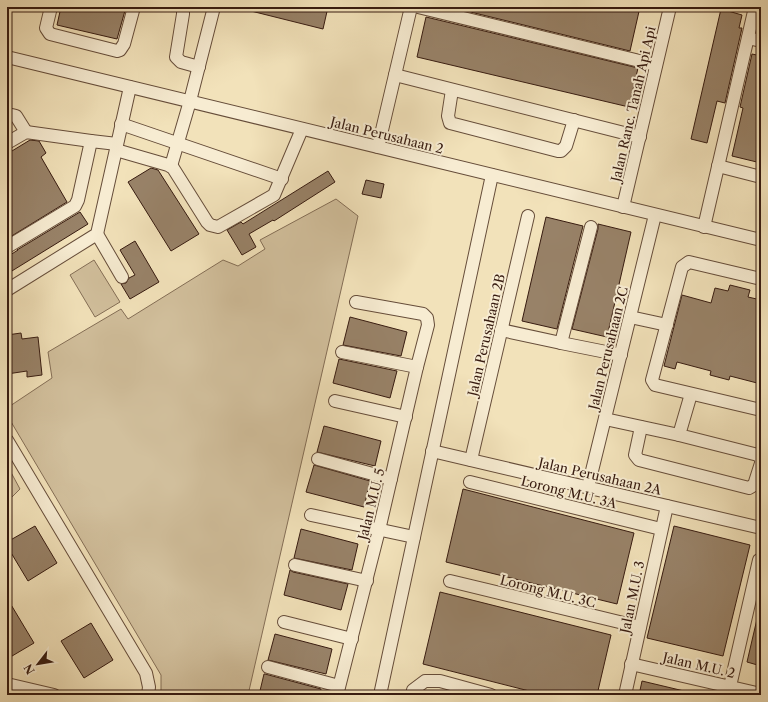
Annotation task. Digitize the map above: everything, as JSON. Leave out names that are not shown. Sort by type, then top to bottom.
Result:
[{"type":"street","points":[[51,7],[46,28],[50,34],[117,51],[120,50],[124,44],[134,7]]},
{"type":"street","points":[[180,7],[183,10],[183,14],[176,57],[181,62],[199,67]]},
{"type":"street","points":[[171,166],[190,101],[214,7]]},
{"type":"street","points":[[378,147],[411,7]]},
{"type":"street","points":[[418,7],[656,65]]},
{"type":"street","name":"Jalan Ranc. Tanah Api Api","points":[[623,207],[670,7]]},
{"type":"street","points":[[704,227],[755,7]]},
{"type":"street","points":[[748,38],[761,41]]},
{"type":"street","name":"Jalan Perusahaan 2","points":[[7,57],[761,240]]},
{"type":"street","points":[[395,75],[640,137]]},
{"type":"street","points":[[122,277],[97,234],[130,87]]},
{"type":"street","points":[[452,90],[448,116],[450,123],[558,151],[562,151],[566,146],[574,120]]},
{"type":"street","points":[[7,117],[12,115],[16,116],[26,132]]},
{"type":"street","points":[[121,124],[282,179]]},
{"type":"street","points":[[7,143],[26,132],[116,147],[171,166],[207,222],[214,227],[222,226],[274,194],[282,179],[302,129]]},
{"type":"street","points":[[7,247],[75,206],[78,200],[91,142]]},
{"type":"street","points":[[718,166],[761,177]]},
{"type":"street","points":[[380,695],[492,175]]},
{"type":"street","name":"Jalan Perusahaan 2C","points":[[588,488],[655,215]]},
{"type":"street","name":"Jalan Perusahaan 2B","points":[[471,460],[528,216]]},
{"type":"street","points":[[561,343],[592,227]]},
{"type":"street","points":[[7,290],[97,234]]},
{"type":"street","points":[[761,279],[689,262],[682,267],[652,380],[655,385],[761,410]]},
{"type":"street","name":"Jalan M.U. 5","points":[[338,690],[352,640],[428,325],[427,318],[423,314],[356,302]]},
{"type":"street","points":[[630,317],[667,325]]},
{"type":"street","points":[[501,330],[621,355]]},
{"type":"street","points":[[342,352],[417,367]]},
{"type":"street","points":[[680,435],[691,394]]},
{"type":"street","points":[[335,401],[406,417]]},
{"type":"street","points":[[605,419],[680,435],[758,455],[761,459]]},
{"type":"street","points":[[641,427],[635,455],[639,460],[749,488],[754,485],[761,464]]},
{"type":"street","points":[[7,440],[146,673],[149,687],[148,695]]},
{"type":"street","name":"Jalan Perusahaan 2A","points":[[432,451],[761,528]]},
{"type":"street","points":[[318,458],[391,479]]},
{"type":"street","name":"Lorong M.U. 3A","points":[[470,482],[661,530]]},
{"type":"street","name":"Jalan M.U. 3","points":[[625,695],[667,506]]},
{"type":"street","points":[[312,515],[414,537]]},
{"type":"street","points":[[729,691],[759,560]]},
{"type":"street","points":[[295,566],[366,581]]},
{"type":"street","name":"Lorong M.U. 3C","points":[[450,581],[640,627]]},
{"type":"street","points":[[284,622],[352,640]]},
{"type":"street","name":"Jalan M.U. 2","points":[[631,664],[729,691],[761,694]]},
{"type":"street","points":[[268,667],[338,690]]},
{"type":"street","points":[[412,695],[413,690],[425,682],[440,681],[491,695]]},
{"type":"street","points":[[7,684],[54,695]]},
{"type":"shaded area","points":[[336,199],[358,216],[248,695],[161,695],[161,675],[7,415],[7,408],[52,378],[48,352],[121,309],[128,319],[223,260],[238,266],[265,249],[260,240]]},
{"type":"shaded area","points":[[94,260],[120,302],[95,317],[70,275]]},
{"type":"shaded area","points":[[7,465],[20,489],[7,502]]},
{"type":"building","points":[[61,7],[126,7],[117,39],[57,25]]},
{"type":"building","points":[[251,7],[328,7],[323,29],[251,11]]},
{"type":"building","points":[[450,7],[640,7],[630,51]]},
{"type":"building","points":[[721,9],[742,15],[739,28],[742,28],[725,103],[717,101],[707,143],[691,139]]},
{"type":"building","points":[[426,17],[638,68],[629,107],[417,57]]},
{"type":"building","points":[[752,54],[761,56],[761,163],[732,156],[743,108],[740,107]]},
{"type":"building","points":[[30,140],[39,141],[46,153],[41,157],[67,202],[10,237],[7,232],[7,154]]},
{"type":"building","points":[[151,168],[158,170],[199,234],[171,251],[128,182]]},
{"type":"building","points":[[328,171],[335,182],[274,221],[273,220],[249,234],[256,247],[242,255],[227,230],[241,222],[243,224]]},
{"type":"building","points":[[366,180],[384,184],[381,198],[362,194]]},
{"type":"building","points":[[80,212],[88,224],[7,274],[7,257]]},
{"type":"building","points":[[546,217],[583,226],[557,329],[522,321]]},
{"type":"building","points":[[598,224],[631,232],[607,337],[572,329],[598,229]]},
{"type":"building","points":[[135,241],[159,282],[130,299],[121,284],[126,283],[129,278],[135,275],[120,250]]},
{"type":"building","points":[[730,285],[750,290],[748,297],[761,300],[761,384],[730,376],[729,380],[710,375],[711,371],[677,362],[675,369],[664,366],[682,295],[711,303],[715,288],[728,291]]},
{"type":"building","points":[[350,317],[407,332],[401,356],[343,345]]},
{"type":"building","points":[[21,333],[22,339],[38,337],[42,375],[27,377],[27,371],[7,374],[7,335]]},
{"type":"building","points":[[339,359],[397,371],[390,398],[333,383]]},
{"type":"building","points":[[324,426],[381,441],[375,466],[317,452]]},
{"type":"building","points":[[314,465],[370,481],[364,507],[306,492]]},
{"type":"building","points":[[463,489],[634,533],[617,604],[446,562]]},
{"type":"building","points":[[35,526],[57,563],[28,581],[7,546],[7,542]]},
{"type":"building","points":[[674,526],[750,545],[723,656],[647,638]]},
{"type":"building","points":[[301,529],[358,544],[352,570],[294,558]]},
{"type":"building","points":[[290,570],[293,572],[348,584],[341,610],[284,595]]},
{"type":"building","points":[[440,592],[611,635],[597,695],[545,695],[423,664]]},
{"type":"building","points":[[7,598],[34,643],[7,659]]},
{"type":"building","points":[[757,619],[761,620],[761,666],[747,662]]},
{"type":"building","points":[[91,623],[113,660],[84,678],[61,641]]},
{"type":"building","points":[[275,634],[332,649],[326,674],[268,660]]},
{"type":"building","points":[[264,674],[321,689],[320,695],[259,695]]},
{"type":"building","points":[[642,681],[684,691],[683,695],[639,695]]}]
